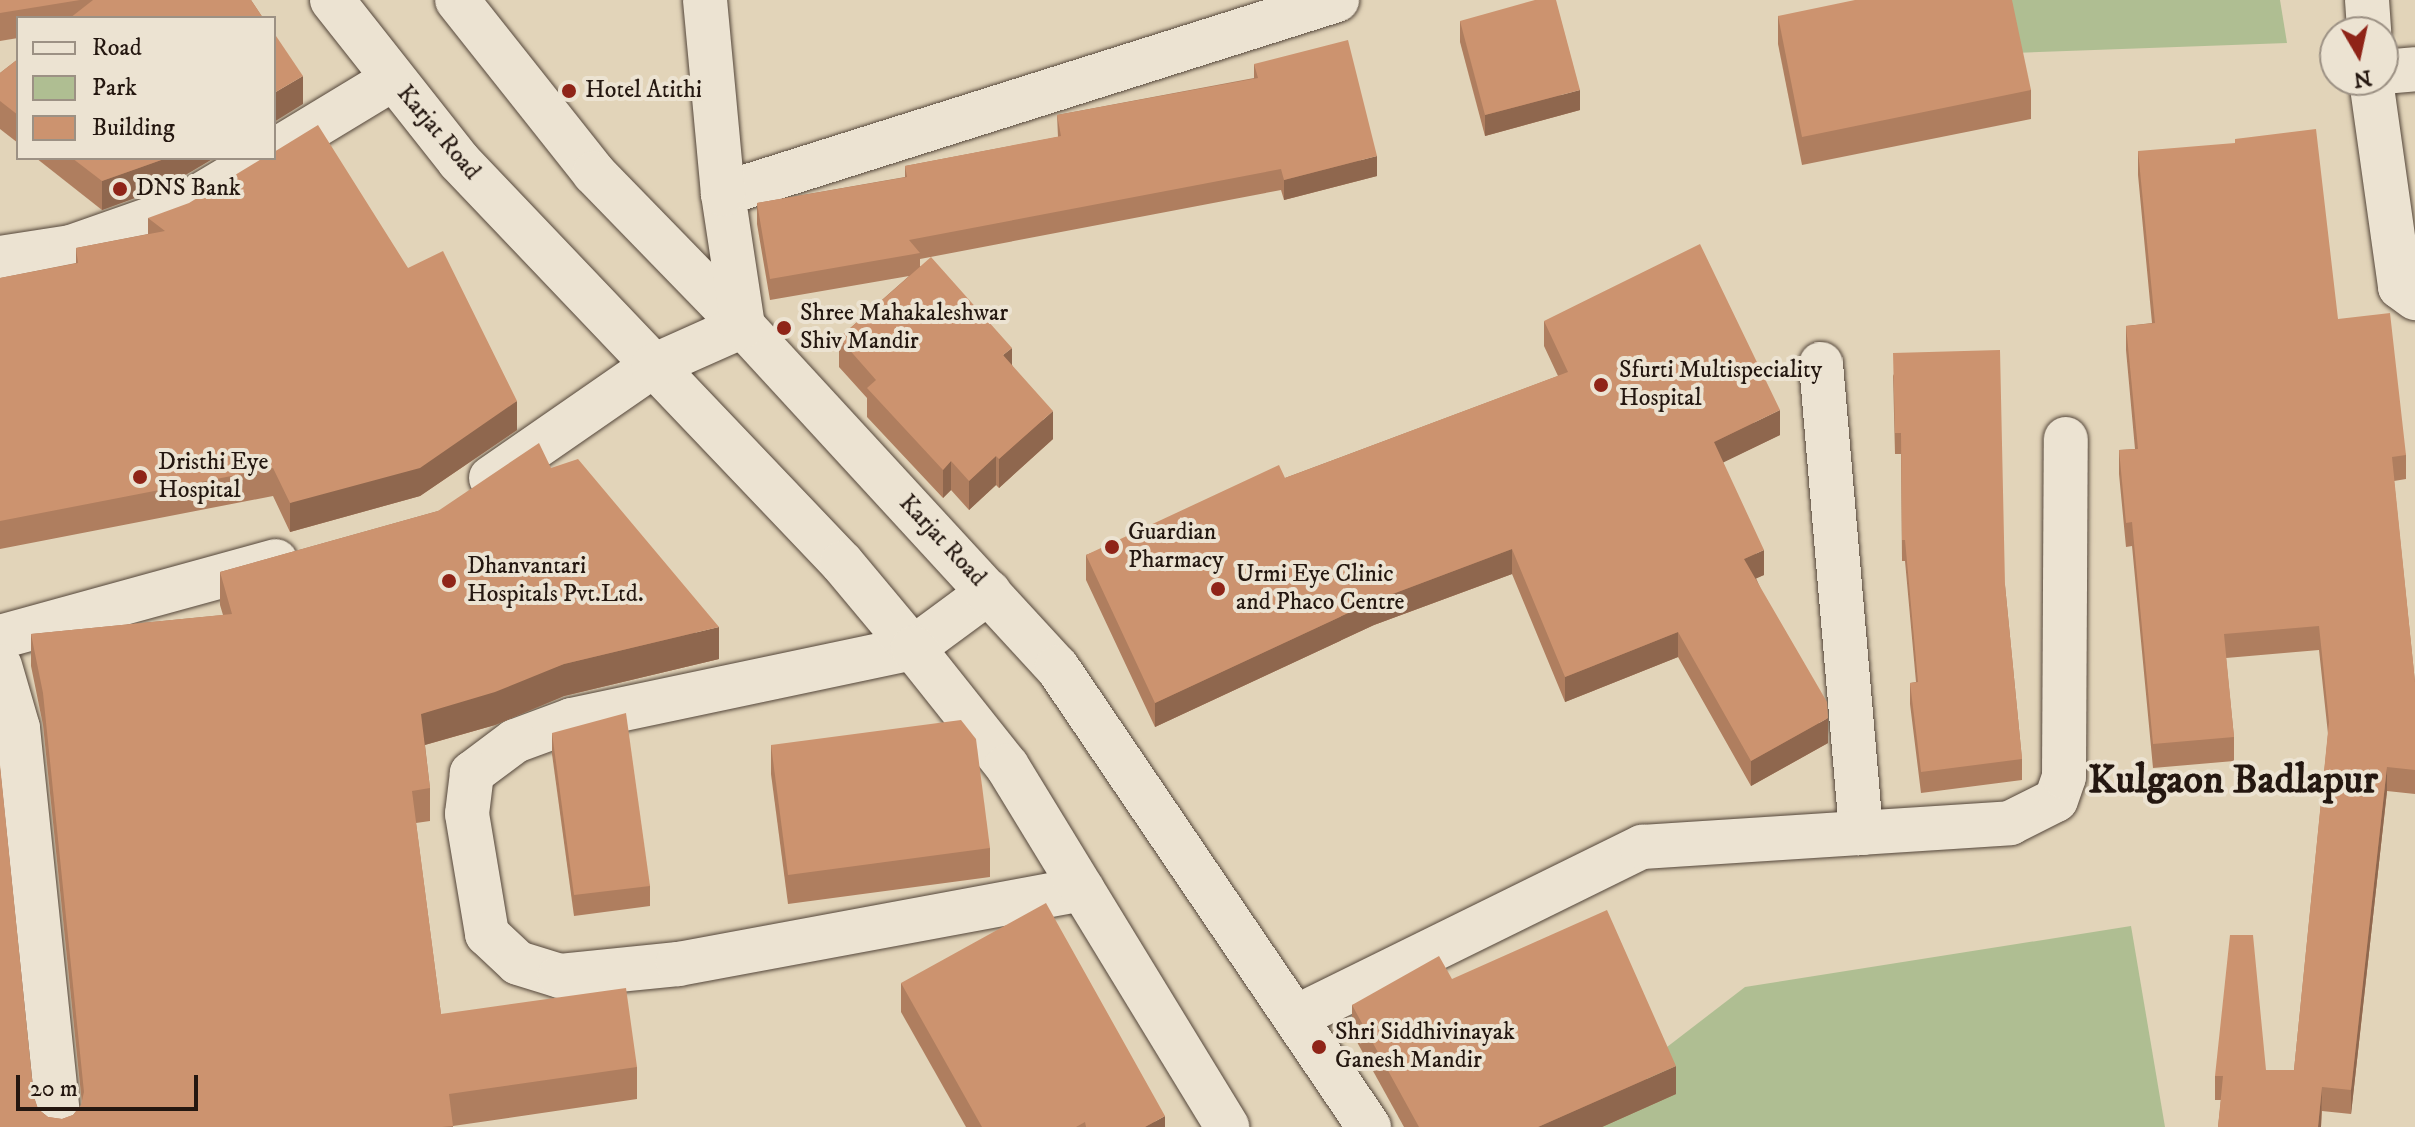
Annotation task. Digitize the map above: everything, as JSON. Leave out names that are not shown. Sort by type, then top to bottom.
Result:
[{"type":"street","name":"Karjat Road","points":[[332,0],[459,161],[842,563],[1007,766],[1227,1127]]},
{"type":"street","name":"Karjat Road","points":[[457,0],[594,173],[743,326],[1057,667],[1369,1127]]},
{"type":"street","points":[[457,501],[653,366],[743,326],[723,194],[705,0]]},
{"type":"street","points":[[723,194],[1337,0]]},
{"type":"street","points":[[276,150],[393,79]]},
{"type":"street","points":[[2373,96],[2400,287],[2415,298]]},
{"type":"street","points":[[0,258],[71,247],[176,210],[260,160]]},
{"type":"street","points":[[1821,364],[1861,833]]},
{"type":"street","points":[[1296,1017],[1642,847],[2010,823],[2056,800],[2064,777],[2066,439]]},
{"type":"street","points":[[0,637],[308,553]]},
{"type":"street","points":[[989,592],[913,648],[572,720],[515,741],[472,773],[467,814],[487,934],[518,963],[560,976],[678,964],[1082,889]]},
{"type":"street","points":[[0,666],[18,728],[59,1127]]},
{"type":"green space","points":[[2006,0],[2280,0],[2287,43],[2013,53]]},
{"type":"green space","points":[[2131,926],[2165,1127],[1563,1127],[1745,987]]},
{"type":"building","points":[[0,0],[80,0],[0,13]]},
{"type":"building","points":[[93,0],[251,0],[262,16],[73,16]]},
{"type":"building","points":[[1535,0],[1556,0],[1580,90],[1485,115],[1460,21]]},
{"type":"building","points":[[1855,0],[2012,0],[2031,90],[1802,137],[1778,16]]},
{"type":"building","points":[[276,36],[303,76],[276,92]]},
{"type":"building","points":[[1348,40],[1377,156],[1284,180],[1281,169],[909,240],[920,253],[770,279],[757,203],[907,177],[905,166],[1061,136],[1057,115],[1258,78],[1254,64]]},
{"type":"building","points":[[16,61],[16,113],[0,101],[0,73]]},
{"type":"building","points":[[318,125],[408,268],[443,251],[517,401],[420,468],[290,503],[273,468],[0,521],[0,278],[78,263],[76,248],[165,231],[148,218],[189,203],[260,160],[276,160],[276,151]]},
{"type":"building","points":[[2316,129],[2338,319],[2390,313],[2406,455],[2392,457],[2415,682],[2415,770],[2387,767],[2351,1090],[2322,1087],[2318,1127],[2218,1127],[2223,1076],[2215,1076],[2230,935],[2253,935],[2266,1070],[2294,1070],[2329,722],[2319,626],[2224,634],[2234,737],[2153,744],[2132,522],[2126,523],[2119,450],[2138,449],[2126,326],[2155,323],[2138,151],[2235,143],[2235,139]]},
{"type":"building","points":[[75,160],[161,160],[102,181]]},
{"type":"building","points":[[1700,244],[1780,410],[1714,442],[1764,550],[1744,559],[1827,702],[1828,718],[1751,761],[1678,632],[1565,677],[1512,549],[1374,601],[1155,703],[1086,555],[1279,465],[1285,478],[1568,372],[1544,321]]},
{"type":"building","points":[[931,257],[1012,348],[1003,355],[1053,411],[969,481],[951,461],[943,470],[867,388],[876,380],[839,338]]},
{"type":"building","points":[[2000,350],[2005,585],[2022,759],[1921,772],[1910,683],[1918,682],[1905,540],[1902,540],[1901,433],[1895,433],[1893,353]]},
{"type":"building","points":[[539,443],[551,468],[578,459],[719,627],[564,664],[495,692],[421,714],[430,788],[412,791],[441,1014],[626,988],[637,1067],[449,1094],[453,1126],[0,1127],[0,765],[34,1097],[38,1109],[48,1117],[62,1119],[73,1115],[81,1105],[84,1092],[43,693],[31,634],[232,614],[220,572],[438,511]]},
{"type":"building","points":[[626,713],[650,886],[574,895],[552,733]]},
{"type":"building","points":[[961,720],[976,739],[990,848],[788,875],[771,745]]},
{"type":"building","points":[[1046,903],[1165,1116],[1145,1127],[1086,1127],[1085,1122],[1076,1127],[982,1127],[901,983]]},
{"type":"building","points":[[1607,910],[1676,1066],[1538,1127],[1419,1127],[1352,1005],[1439,956],[1452,979]]},
{"type":"place","name":"Hotel Atithi","points":[[569,91]]},
{"type":"place","name":"DNS Bank","points":[[120,189]]},
{"type":"place","name":"Shree Mahakaleshwar Shiv Mandir","points":[[784,328]]},
{"type":"place","name":"Sfurti Multispeciality Hospital","points":[[1601,385]]},
{"type":"place","name":"Dristhi Eye Hospital","points":[[140,477]]},
{"type":"place","name":"Guardian Pharmacy","points":[[1112,547]]},
{"type":"place","name":"Dhanvantari Hospitals Pvt.Ltd.","points":[[449,581]]},
{"type":"place","name":"Urmi Eye Clinic and Phaco Centre","points":[[1218,589]]},
{"type":"place","name":"Shri Siddhivinayak Ganesh Mandir","points":[[1319,1047]]},
{"type":"district","name":"Kulgaon Badlapur","points":[[2233,781]]}]
